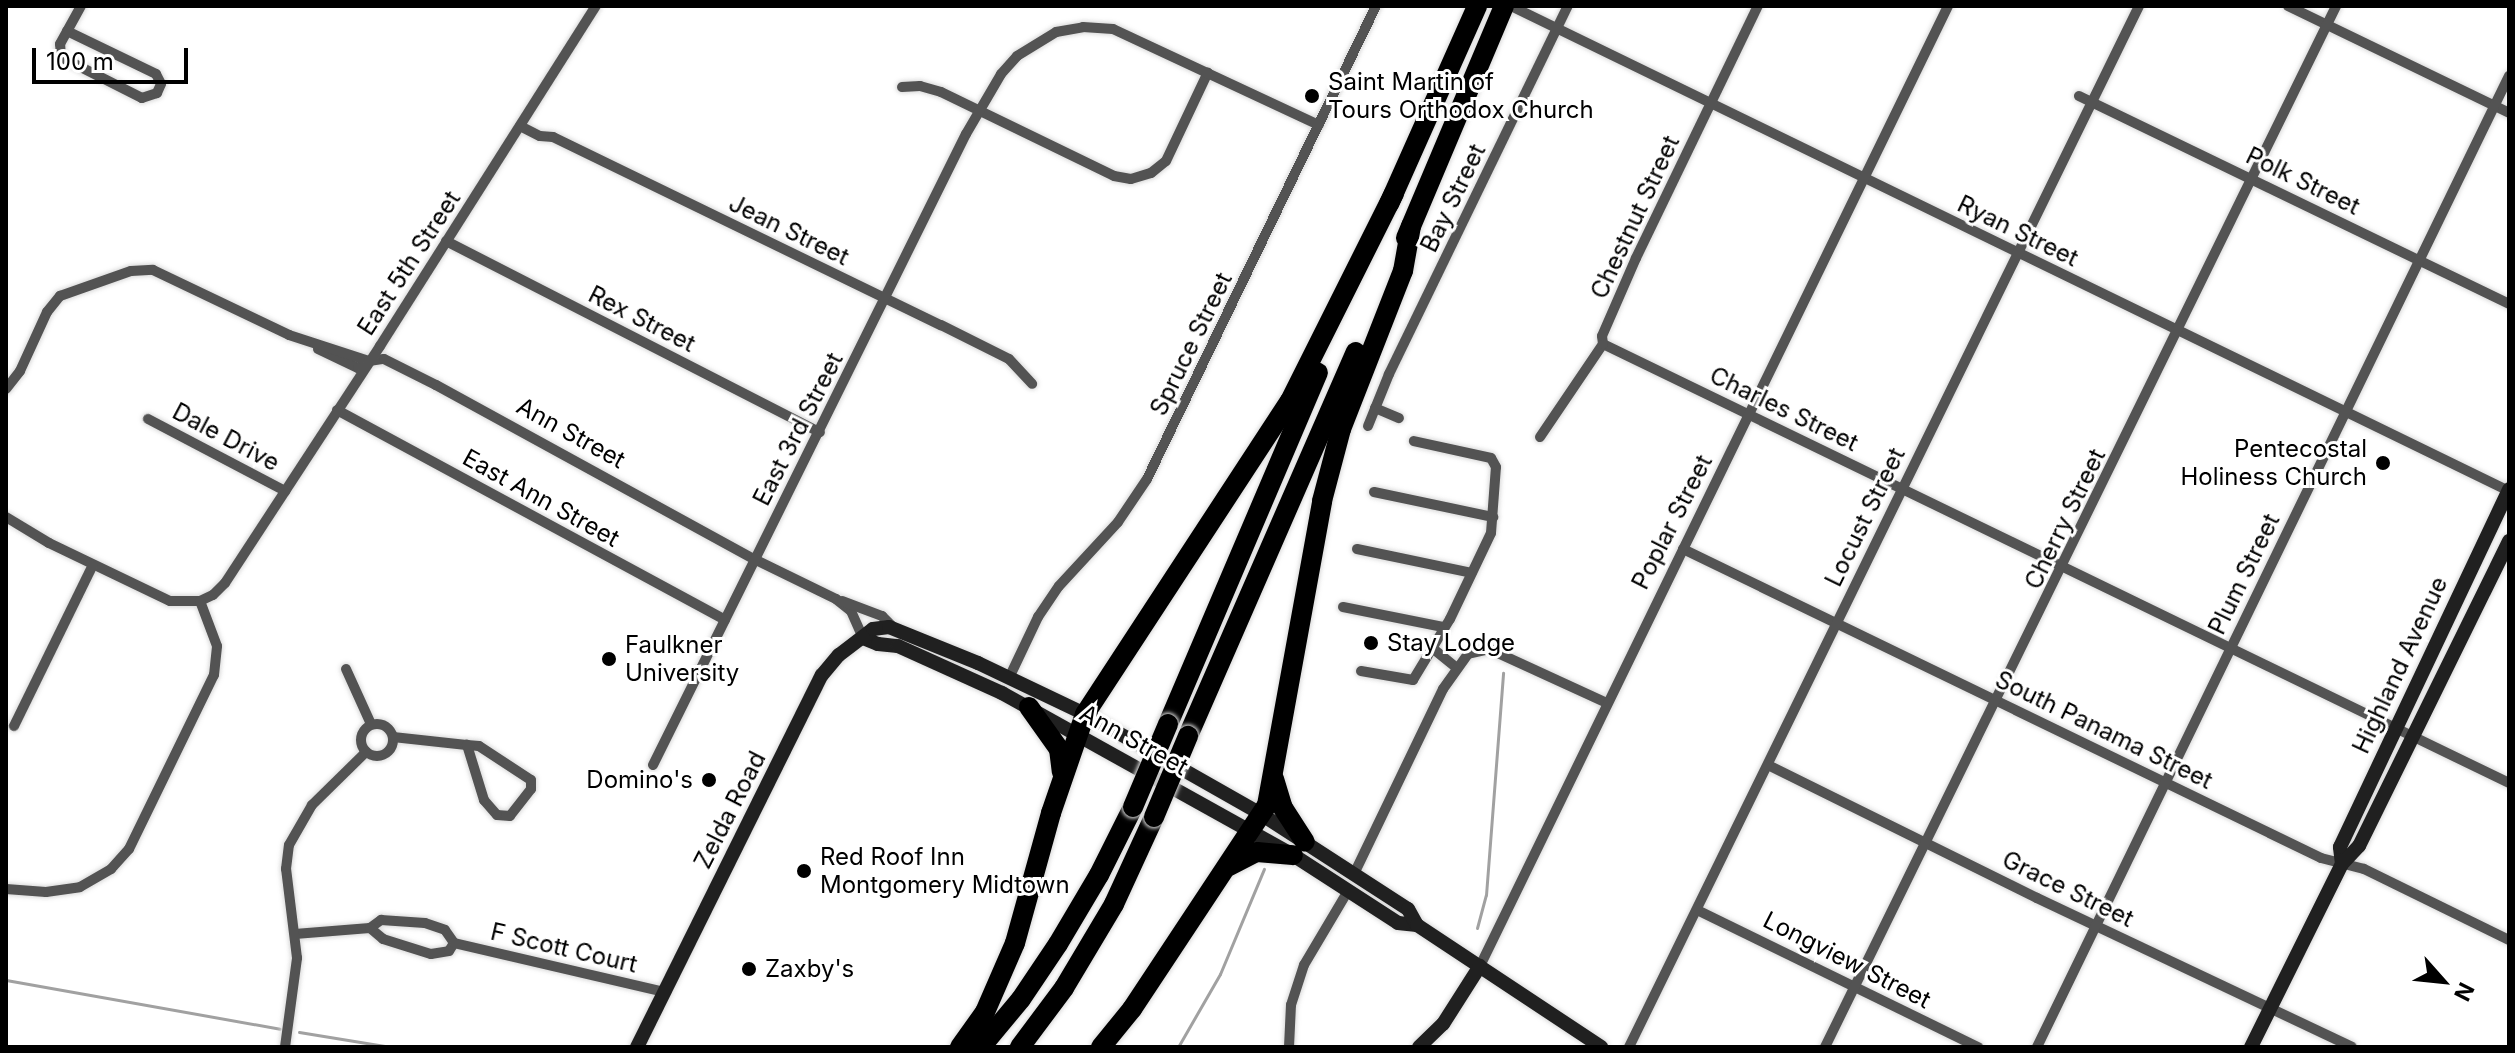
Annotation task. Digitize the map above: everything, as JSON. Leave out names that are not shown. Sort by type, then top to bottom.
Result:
[{"type":"highway","points":[[1020,1047],[1064,988],[1114,904],[1504,6]]},
{"type":"highway","points":[[981,1047],[1021,999],[1058,944],[1099,875],[1133,807],[1473,14]]},
{"type":"highway","points":[[960,1047],[985,1012],[1015,943],[1062,777],[1081,724],[1290,401],[1394,193]]},
{"type":"highway","points":[[1101,1047],[1132,1009],[1267,805],[1322,501],[1341,429],[1403,271],[1411,226]]},
{"type":"highway","points":[[1029,707],[1059,749],[1062,777]]},
{"type":"highway","points":[[1223,871],[1257,852],[1299,849],[1275,793],[1274,772]]},
{"type":"main road","name":"Highland Avenue","points":[[2342,864],[2340,847],[2394,725],[2509,490]]},
{"type":"main road","name":"Highland Avenue","points":[[2251,1047],[2342,864],[2359,846],[2509,541]]},
{"type":"main road","name":"Zelda Road","points":[[637,1047],[822,675],[839,655],[873,629],[896,630]]},
{"type":"main road","name":"Ann Street","points":[[896,630],[1009,678],[1081,724],[1299,849],[1354,874],[1408,909],[1417,925]]},
{"type":"main road","name":"Ann Street","points":[[863,638],[928,659],[1029,707],[1081,724],[1255,822]]},
{"type":"main road","name":"Ann Street","points":[[1299,849],[1348,891],[1398,923],[1417,925],[1601,1047]]},
{"type":"main road","name":"Poplar Street","points":[[1419,1047],[1443,1024],[1480,966]]},
{"type":"street","points":[[67,31],[156,74],[161,84],[157,93],[142,98],[68,63],[59,52],[67,31],[81,6]]},
{"type":"street","name":"East 5th Street","points":[[200,601],[225,583],[596,6]]},
{"type":"street","name":"Spruce Street","points":[[1009,678],[1038,617],[1059,586],[1118,522],[1147,479],[1376,6]]},
{"type":"street","name":"Ryan Street","points":[[1511,6],[2509,490]]},
{"type":"street","name":"Bay Street","points":[[1368,426],[1568,6]]},
{"type":"street","name":"Chestnut Street","points":[[1540,437],[1603,344],[1602,336],[1636,258],[1758,6]]},
{"type":"street","name":"Poplar Street","points":[[1480,966],[1948,6]]},
{"type":"street","name":"Locust Street","points":[[1629,1047],[2139,6]]},
{"type":"street","points":[[2288,6],[2509,113]]},
{"type":"street","name":"Cherry Street","points":[[1825,1047],[2063,568],[2336,6]]},
{"type":"street","name":"East 3rd Street","points":[[653,765],[980,112],[1001,74],[1017,56],[1042,38],[1070,29],[1121,31],[1319,125]]},
{"type":"street","points":[[902,87],[933,89],[1114,176],[1131,179],[1151,173],[1166,161],[1208,72]]},
{"type":"street","name":"Plum Street","points":[[2037,1047],[2509,76]]},
{"type":"street","name":"Polk Street","points":[[2079,96],[2509,304]]},
{"type":"street","name":"Jean Street","points":[[520,126],[540,136],[553,137],[1009,359],[1032,384]]},
{"type":"street","name":"Rex Street","points":[[446,241],[820,432]]},
{"type":"street","name":"Ann Street","points":[[6,389],[20,371],[47,312],[60,296],[131,271],[159,272],[303,339],[369,361],[384,359],[756,560],[834,598],[882,616],[896,630]]},
{"type":"street","name":"Charles Street","points":[[1603,344],[2509,783]]},
{"type":"street","points":[[1375,408],[1399,418]]},
{"type":"street","name":"East Ann Street","points":[[337,410],[725,620]]},
{"type":"street","name":"Dale Drive","points":[[148,419],[285,491]]},
{"type":"street","points":[[1361,671],[1413,680],[1491,533],[1496,467],[1491,458],[1414,441]]},
{"type":"street","points":[[1374,492],[1493,517]]},
{"type":"street","points":[[6,517],[93,565],[170,601],[200,601],[217,646],[214,675],[129,849],[111,869],[80,887],[46,892],[6,889]]},
{"type":"street","points":[[1357,549],[1472,573]]},
{"type":"street","name":"South Panama Street","points":[[1683,549],[2321,858],[2364,869],[2509,940]]},
{"type":"street","points":[[14,726],[93,565]]},
{"type":"street","name":"Ann Street","points":[[834,598],[851,611],[863,638]]},
{"type":"street","points":[[1343,607],[1443,627]]},
{"type":"street","points":[[1431,647],[1452,660],[1457,668]]},
{"type":"street","points":[[1354,874],[1449,680],[1468,654],[1489,649],[1607,703]]},
{"type":"street","points":[[346,669],[371,724]]},
{"type":"street","points":[[393,737],[391,747],[383,755],[373,756],[366,752],[360,739],[364,729],[371,724],[384,725],[393,737],[479,746],[531,780],[531,789],[510,816],[497,815],[484,800],[467,745]]},
{"type":"street","points":[[285,1047],[297,958],[286,869],[292,836],[312,805],[366,752]]},
{"type":"street","name":"Grace Street","points":[[1768,765],[2352,1047]]},
{"type":"street","points":[[1289,1047],[1291,1005],[1304,965],[1348,891]]},
{"type":"street","name":"Longview Street","points":[[1697,910],[1978,1047]]},
{"type":"street","name":"F Scott Court","points":[[295,934],[370,928],[381,920],[413,920],[445,930],[454,943],[664,992]]},
{"type":"street","name":"F Scott Court","points":[[370,928],[383,939],[431,954],[449,951],[454,943]]},
{"type":"waterway","points":[[1477,928],[1486,895],[1503,673]]},
{"type":"waterway","points":[[1178,1047],[1220,974],[1264,869]]},
{"type":"waterway","points":[[6,980],[280,1029]]},
{"type":"waterway","points":[[299,1032],[391,1047]]},
{"type":"place","name":"Saint Martin of Tours Orthodox Church","points":[[1312,96]]},
{"type":"place","name":"Pentecostal Holiness Church","points":[[2383,463]]},
{"type":"place","name":"Stay Lodge","points":[[1371,643]]},
{"type":"place","name":"Faulkner University","points":[[609,659]]},
{"type":"place","name":"Domino's","points":[[709,780]]},
{"type":"place","name":"Red Roof Inn Montgomery Midtown","points":[[804,871]]},
{"type":"place","name":"Zaxby's","points":[[749,969]]}]
